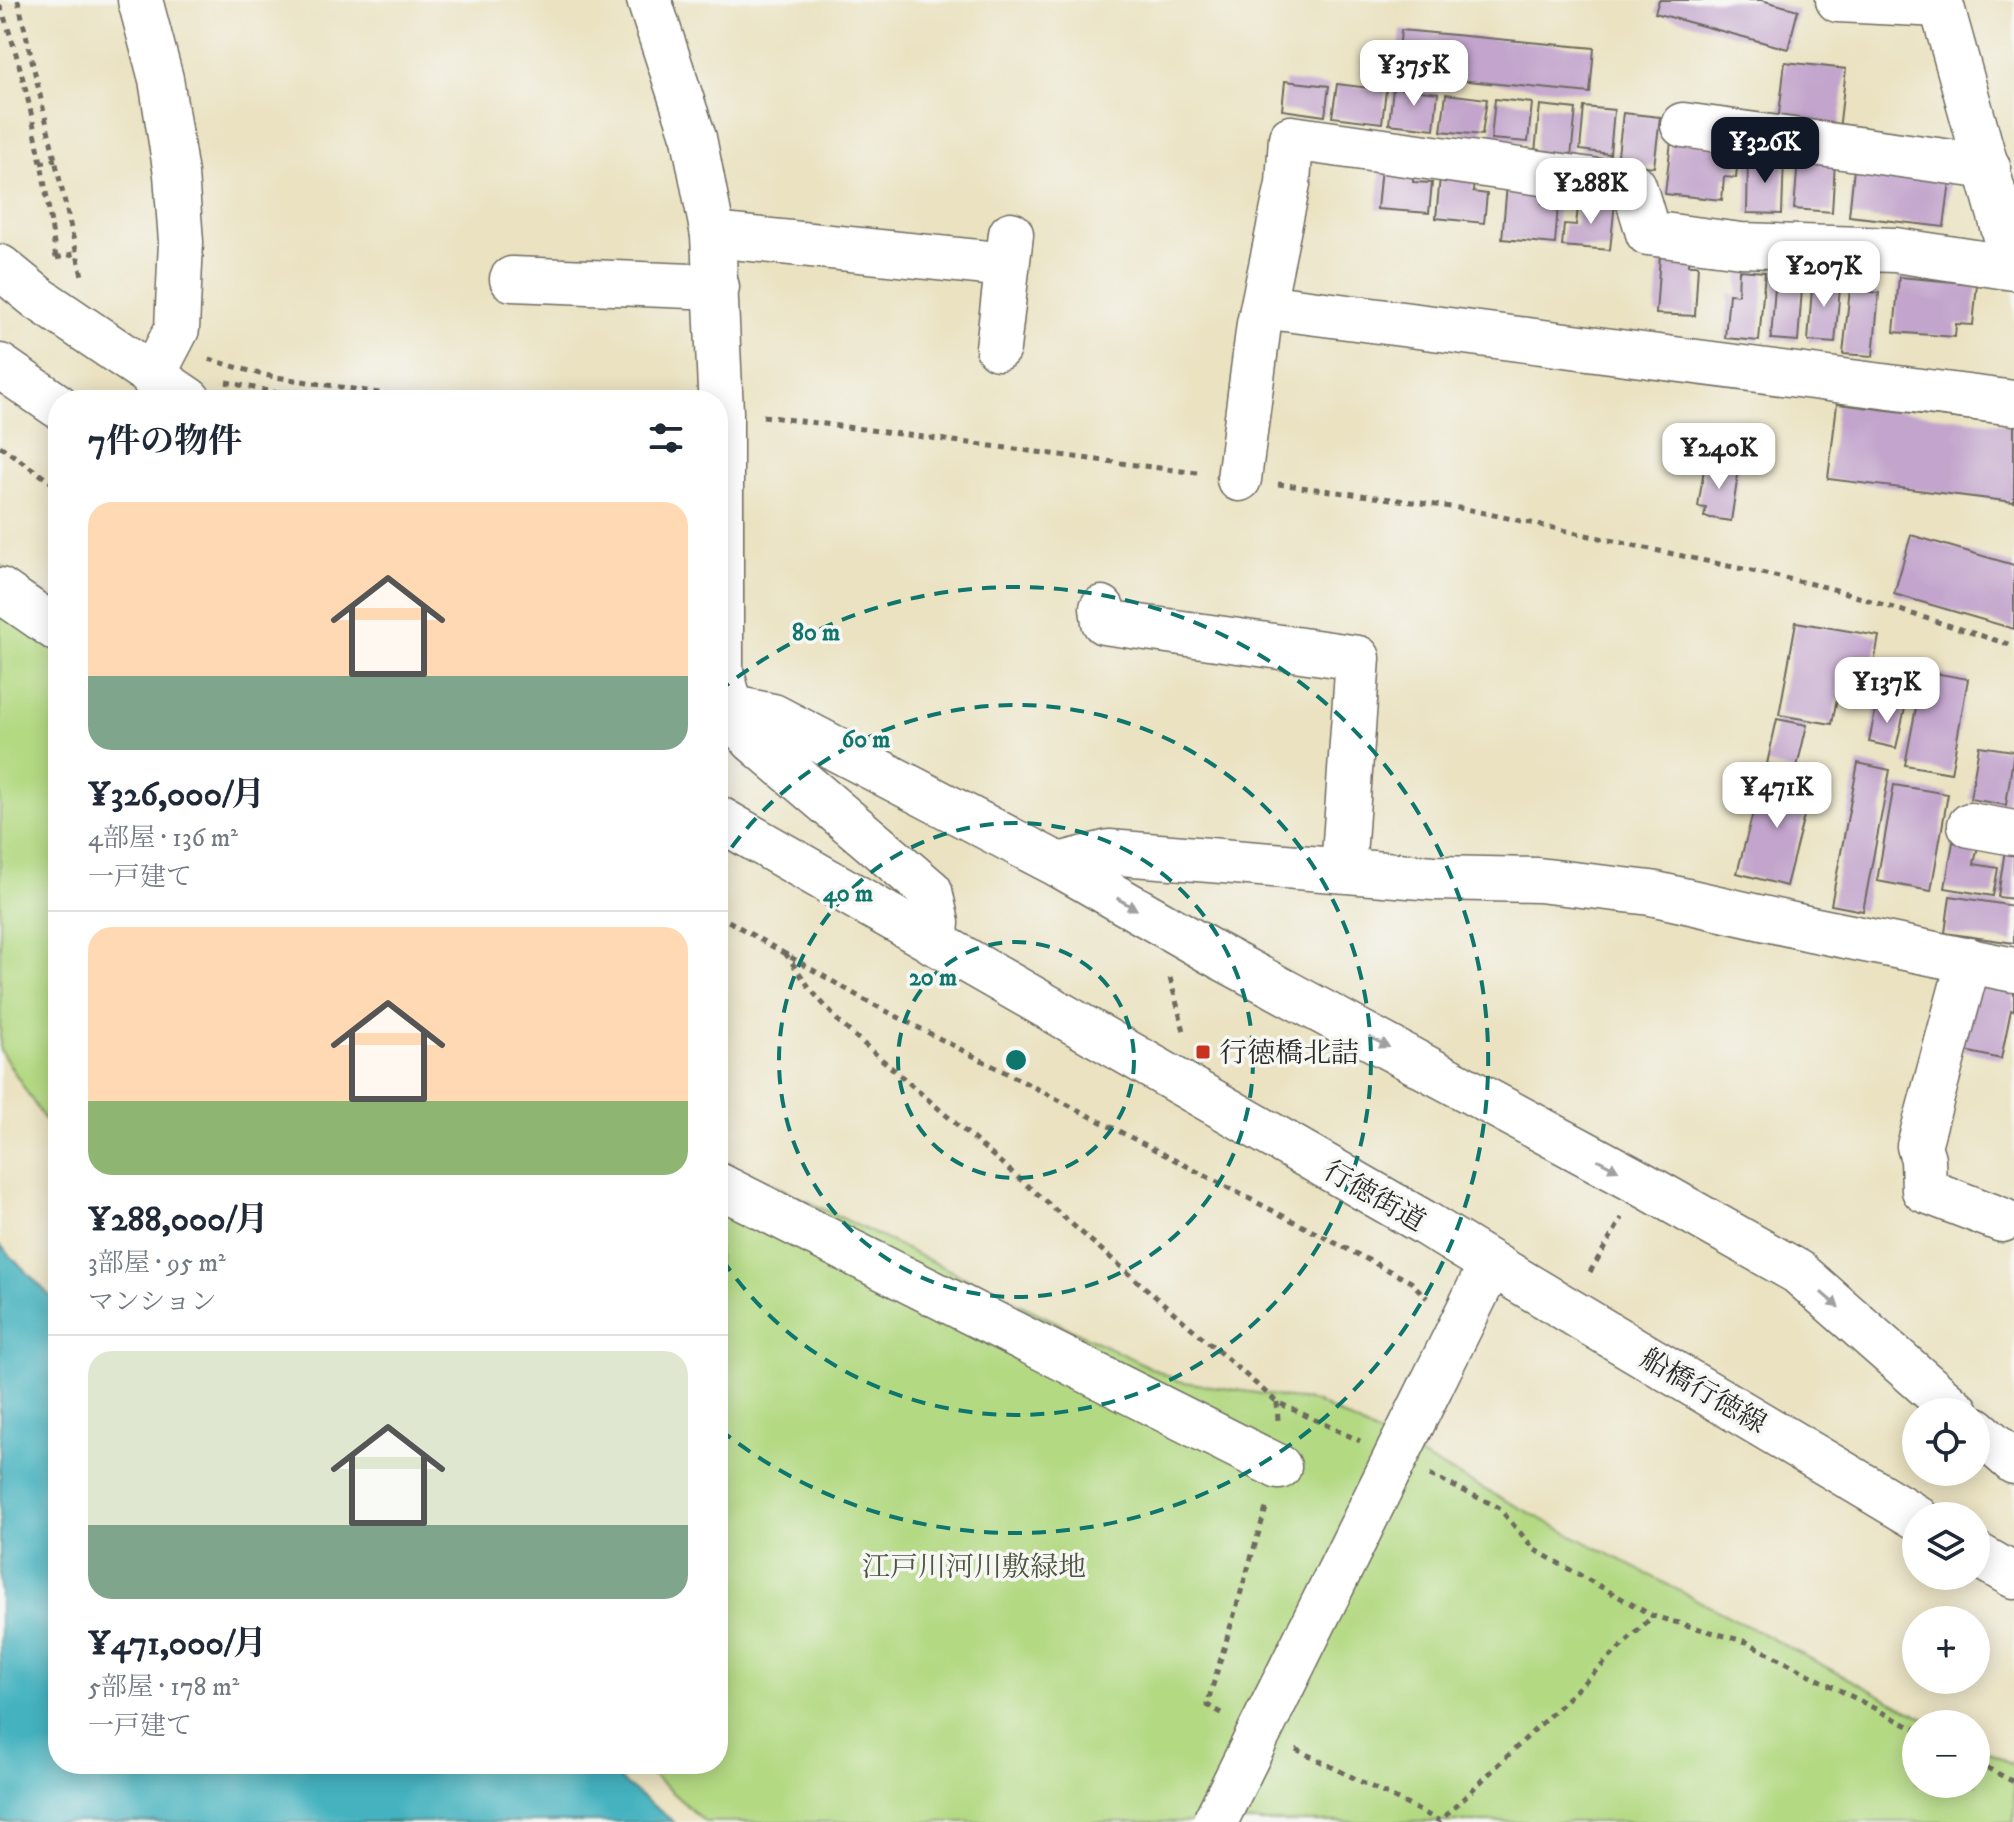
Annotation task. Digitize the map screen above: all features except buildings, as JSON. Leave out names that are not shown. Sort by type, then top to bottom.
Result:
[{"type":"street","points":[[140,0],[161,79],[176,174],[181,242],[177,329],[152,377]]},
{"type":"street","points":[[649,0],[694,138],[713,235],[720,390]]},
{"type":"street","points":[[1239,479],[1263,306],[1288,184],[1291,138],[1634,186],[1648,233],[1741,245],[1895,250],[2014,267],[1940,3],[1838,0]]},
{"type":"street","points":[[1683,125],[1988,167]]},
{"type":"street","points":[[713,235],[1009,249],[1011,329]]},
{"type":"street","points":[[0,267],[38,298],[152,377],[201,390]]},
{"type":"street","points":[[512,279],[717,287]]},
{"type":"street","points":[[1263,306],[2014,403]]},
{"type":"street","points":[[0,366],[48,399]]},
{"type":"street","points":[[0,590],[48,623]]},
{"type":"street","points":[[1102,608],[1104,622],[1358,658],[1343,870]]},
{"type":"street","points":[[728,707],[773,716],[1059,865],[1213,953],[1642,1184],[1798,1272],[1941,1398]]},
{"type":"street","points":[[728,711],[753,740],[930,891],[937,923],[935,943]]},
{"type":"street","name":"行徳街道","points":[[728,824],[1491,1264]]},
{"type":"street","points":[[1970,825],[2014,833]]},
{"type":"street","points":[[1059,865],[1109,852],[1434,878],[1538,880],[1651,893],[2014,970]]},
{"type":"street","points":[[1969,960],[1919,1146],[1923,1159],[1924,1190],[2002,1220]]},
{"type":"street","points":[[728,1190],[1279,1467]]},
{"type":"street","points":[[1215,1822],[1491,1264]]},
{"type":"street","name":"船橋行徳線","points":[[1491,1264],[1902,1509]]},
{"type":"street","points":[[1990,1441],[2014,1462]]},
{"type":"street","points":[[1990,1562],[2014,1576]]},
{"type":"path","points":[[0,6],[40,163],[56,258],[57,271],[38,298]]},
{"type":"path","points":[[40,163],[56,160]]},
{"type":"path","points":[[56,258],[77,253]]},
{"type":"path","points":[[728,413],[1466,509],[1815,584],[2014,646]]},
{"type":"path","points":[[0,446],[48,480]]},
{"type":"path","points":[[728,921],[863,999],[1411,1282],[1444,1313],[1462,1325]]},
{"type":"path","points":[[785,953],[841,1024],[1277,1402],[1360,1441]]},
{"type":"path","points":[[1590,1272],[1642,1184]]},
{"type":"path","points":[[1234,1719],[1207,1705],[1279,1467]]},
{"type":"path","points":[[1429,1474],[1498,1507],[1535,1550],[1653,1616],[1747,1642],[1902,1723]]},
{"type":"path","points":[[1289,1746],[1440,1821],[1653,1616]]},
{"type":"path","points":[[1990,1769],[2014,1782]]},
{"type":"green space","points":[[0,565],[48,597],[48,1125],[0,1050]]},
{"type":"green space","name":"江戸川河川敷緑地","points":[[728,1163],[1178,1381],[1316,1402],[1909,1710],[1902,1710],[1902,1798],[1990,1798],[1990,1752],[2014,1765],[2014,1822],[705,1822],[651,1774],[728,1774]]},
{"type":"water","points":[[0,1245],[48,1294],[48,1774],[613,1774],[674,1822],[0,1822]]},
{"type":"place","name":"行徳橋北詰","points":[[1203,1052]]}]
